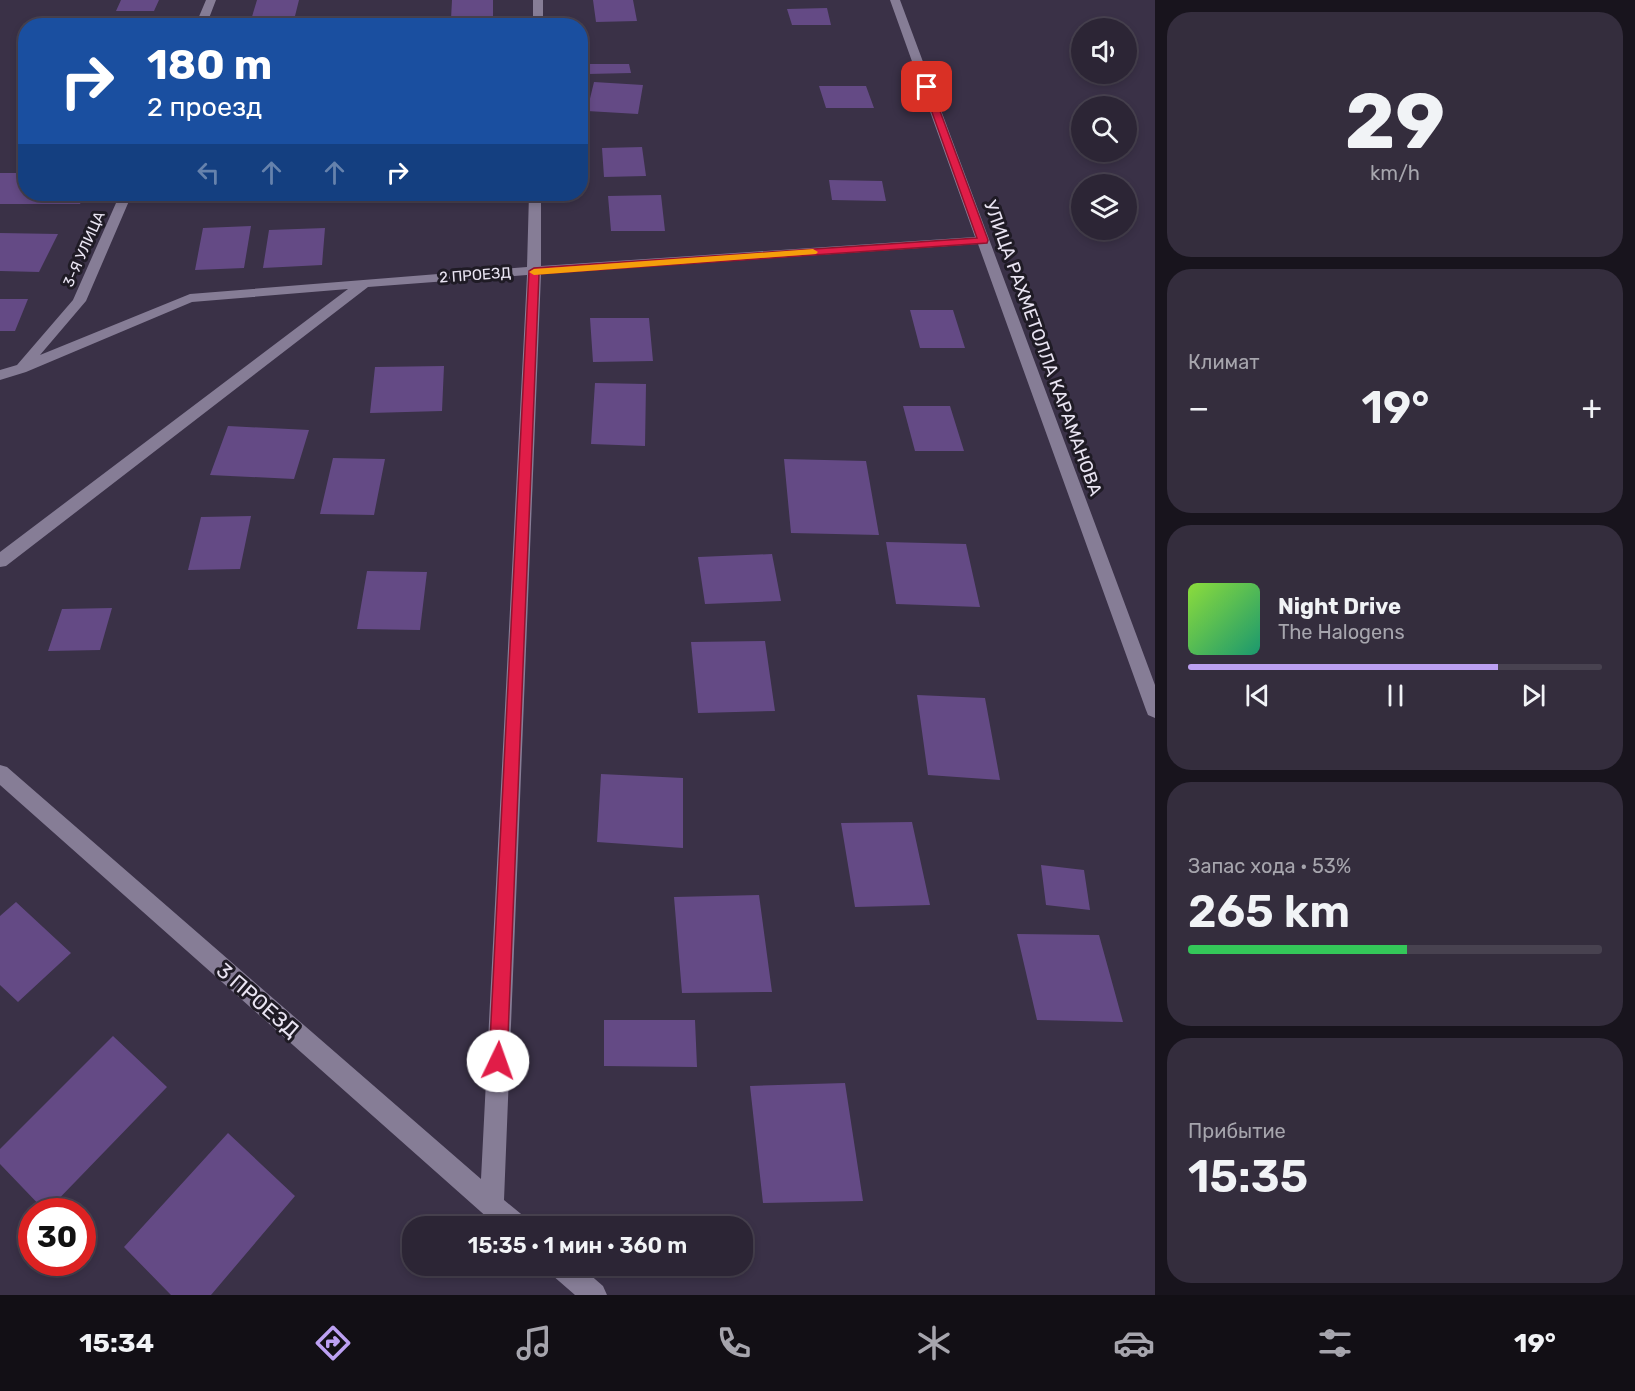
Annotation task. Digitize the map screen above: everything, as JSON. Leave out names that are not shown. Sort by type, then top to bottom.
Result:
[{"type":"street","points":[[203,18],[211,0]]},
{"type":"street","points":[[538,0],[538,18]]},
{"type":"street","name":"УЛИЦА РАХМЕТОЛЛА КАРАМАНОВА","points":[[895,0],[1155,710]]},
{"type":"street","name":"3-Я УЛИЦА","points":[[21,369],[79,301],[123,201]]},
{"type":"street","points":[[492,1205],[534,271],[535,201]]},
{"type":"street","name":"2 ПРОЕЗД","points":[[0,375],[21,369],[190,298],[534,271],[983,240]]},
{"type":"street","points":[[0,561],[363,284]]},
{"type":"street","name":"3 ПРОЕЗД","points":[[0,773],[504,1216]]},
{"type":"street","points":[[572,1276],[594,1295]]},
{"type":"building","points":[[121,0],[159,0],[154,11],[116,11]]},
{"type":"building","points":[[257,0],[299,0],[294,18],[252,18]]},
{"type":"building","points":[[452,0],[493,0],[493,18],[451,18]]},
{"type":"building","points":[[593,0],[633,0],[637,21],[596,22]]},
{"type":"building","points":[[827,8],[831,25],[792,25],[787,9]]},
{"type":"building","points":[[588,64],[629,64],[631,73],[588,74]]},
{"type":"building","points":[[594,82],[643,85],[638,114],[588,111]]},
{"type":"building","points":[[819,86],[866,86],[874,108],[826,108]]},
{"type":"building","points":[[642,147],[646,176],[604,177],[602,148]]},
{"type":"building","points":[[0,173],[18,173],[18,201],[82,201],[80,204],[0,204]]},
{"type":"building","points":[[829,180],[882,181],[886,201],[832,200]]},
{"type":"building","points":[[661,195],[665,231],[611,231],[608,196]]},
{"type":"building","points":[[251,226],[244,268],[195,270],[203,228]]},
{"type":"building","points":[[325,228],[322,265],[263,268],[269,230]]},
{"type":"building","points":[[0,233],[58,234],[39,272],[0,271]]},
{"type":"building","points":[[0,299],[28,299],[15,331],[0,331]]},
{"type":"building","points":[[910,310],[953,310],[965,348],[920,348]]},
{"type":"building","points":[[590,318],[649,318],[653,361],[593,362]]},
{"type":"building","points":[[444,366],[442,411],[370,413],[375,367]]},
{"type":"building","points":[[595,383],[646,384],[645,446],[591,444]]},
{"type":"building","points":[[903,406],[950,406],[964,451],[915,451]]},
{"type":"building","points":[[228,426],[309,430],[294,479],[210,475]]},
{"type":"building","points":[[333,458],[385,459],[374,515],[320,514]]},
{"type":"building","points":[[784,459],[866,461],[879,535],[791,533]]},
{"type":"building","points":[[251,516],[240,569],[188,570],[201,517]]},
{"type":"building","points":[[886,542],[966,544],[980,607],[896,604]]},
{"type":"building","points":[[772,554],[781,601],[705,604],[698,557]]},
{"type":"building","points":[[367,571],[427,572],[420,630],[357,629]]},
{"type":"building","points":[[112,608],[100,650],[48,651],[62,609]]},
{"type":"building","points":[[765,641],[775,711],[698,713],[691,642]]},
{"type":"building","points":[[917,695],[985,698],[1000,780],[928,775]]},
{"type":"building","points":[[601,774],[683,778],[683,848],[597,842]]},
{"type":"building","points":[[912,822],[930,905],[855,907],[841,823]]},
{"type":"building","points":[[1041,865],[1084,870],[1090,910],[1046,905]]},
{"type":"building","points":[[759,895],[772,992],[682,993],[674,897]]},
{"type":"building","points":[[16,902],[71,953],[18,1002],[0,985],[0,916]]},
{"type":"building","points":[[1017,934],[1099,935],[1123,1022],[1037,1020]]},
{"type":"building","points":[[604,1020],[695,1020],[697,1067],[604,1066]]},
{"type":"building","points":[[113,1036],[167,1087],[60,1198],[33,1198],[0,1164],[0,1149]]},
{"type":"building","points":[[845,1083],[863,1201],[763,1203],[750,1086]]},
{"type":"building","points":[[228,1133],[295,1196],[211,1295],[171,1295],[124,1247]]},
{"type":"slow traffic","points":[[534,272],[813,252]]},
{"type":"route","points":[[498,1061],[534,271],[983,240],[927,87]]}]
